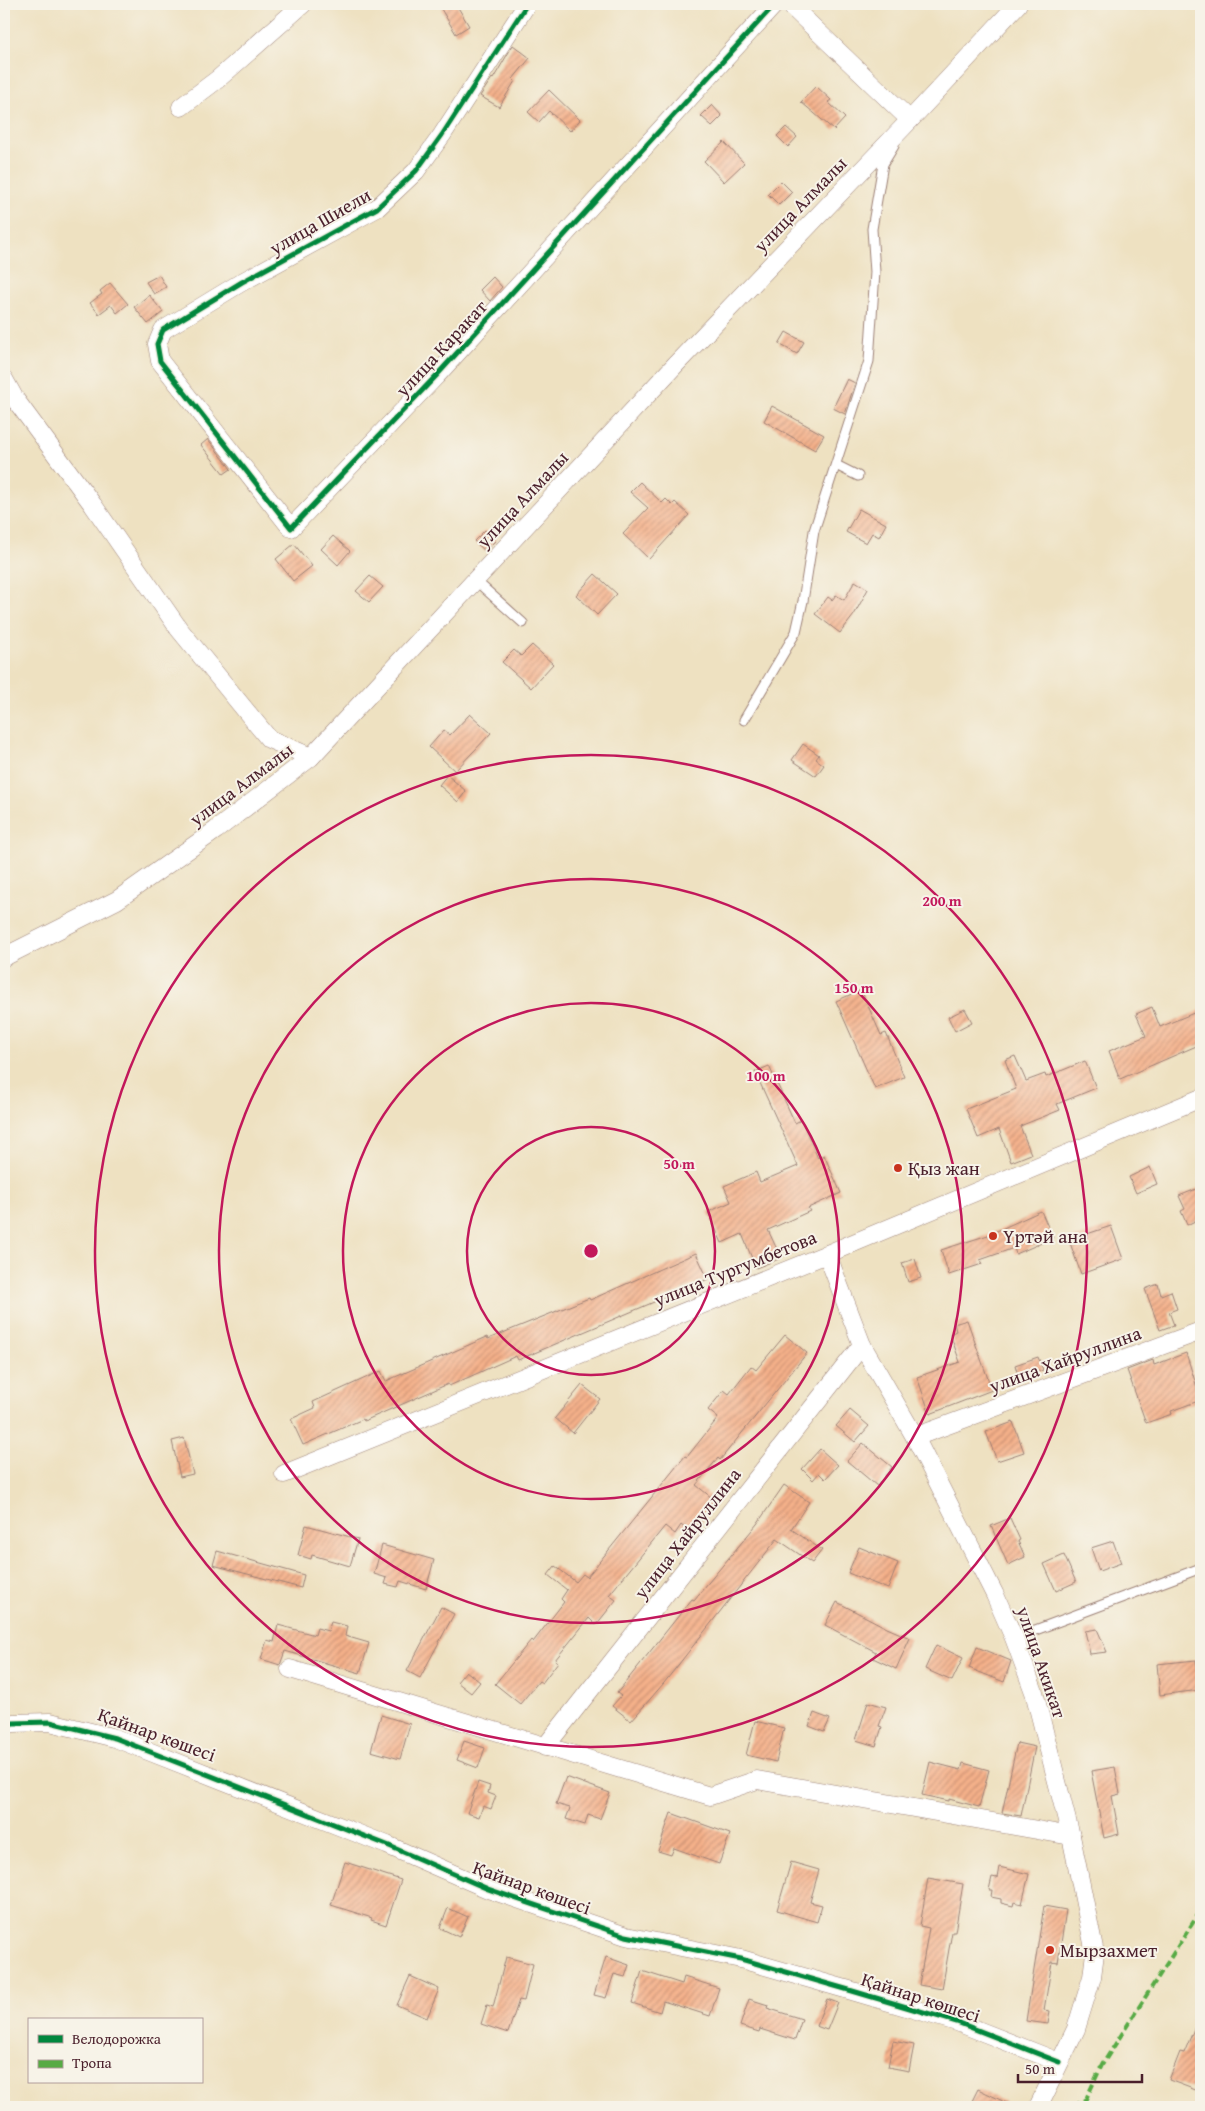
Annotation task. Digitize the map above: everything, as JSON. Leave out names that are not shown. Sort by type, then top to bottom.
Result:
[{"type":"street","points":[[181,107],[218,79],[303,4]]},
{"type":"street","name":"улица Шиели","points":[[163,330],[242,282],[377,208],[416,171],[442,135],[527,4]]},
{"type":"street","name":"улица Каракат","points":[[163,330],[157,344],[160,360],[291,528],[443,369],[775,4]]},
{"type":"street","points":[[789,4],[910,120]]},
{"type":"street","name":"улица Алмалы","points":[[4,957],[117,900],[216,830],[311,757],[669,371],[910,120],[1018,4]]},
{"type":"street","points":[[4,380],[9,396],[93,505],[179,629],[269,738],[311,757]]},
{"type":"street","name":"улица Тургумбетова","points":[[284,1474],[827,1254],[1201,1098]]},
{"type":"street","name":"улица Акикат","points":[[827,1254],[862,1345],[915,1437],[995,1595],[1014,1638],[1034,1692],[1071,1836],[1095,1954],[1092,1977],[1076,2029],[1038,2107]]},
{"type":"street","name":"улица Хайруллина","points":[[915,1437],[1201,1331]]},
{"type":"street","name":"улица Хайруллина","points":[[545,1747],[862,1345]]},
{"type":"street","points":[[290,1669],[710,1796],[757,1780],[1071,1836]]},
{"type":"street","name":"Қайнар көшесі","points":[[4,1726],[14,1723],[50,1722],[115,1738],[387,1845],[488,1889],[626,1936],[741,1959],[858,1992],[957,2022],[1060,2062]]},
{"type":"lane","points":[[744,720],[796,632],[814,531],[869,361],[875,272],[872,229],[883,164],[910,120]]},
{"type":"lane","points":[[836,465],[858,476]]},
{"type":"lane","points":[[475,580],[523,623]]},
{"type":"lane","points":[[1014,1638],[1201,1568]]},
{"type":"building","points":[[449,4],[456,4],[469,26],[456,34],[441,9]]},
{"type":"building","points":[[513,45],[530,58],[513,79],[515,81],[499,107],[480,96],[493,79]]},
{"type":"building","points":[[816,86],[831,100],[828,102],[845,118],[834,130],[801,102]]},
{"type":"building","points":[[549,90],[580,120],[570,131],[549,111],[539,122],[528,112]]},
{"type":"building","points":[[712,105],[722,116],[712,126],[701,116]]},
{"type":"building","points":[[786,127],[797,137],[788,147],[777,136]]},
{"type":"building","points":[[724,142],[744,163],[724,182],[704,161]]},
{"type":"building","points":[[781,181],[792,192],[779,205],[768,194]]},
{"type":"building","points":[[159,275],[166,287],[154,294],[146,282]]},
{"type":"building","points":[[493,277],[502,287],[490,301],[480,290]]},
{"type":"building","points":[[110,283],[128,304],[117,313],[111,305],[99,314],[90,303],[102,294],[100,291]]},
{"type":"building","points":[[149,295],[163,312],[148,324],[134,307]]},
{"type":"building","points":[[786,332],[804,342],[797,354],[779,344]]},
{"type":"building","points":[[847,379],[855,383],[845,414],[833,408]]},
{"type":"building","points":[[772,406],[824,435],[815,450],[764,421]]},
{"type":"building","points":[[208,439],[231,469],[224,474],[201,445]]},
{"type":"building","points":[[640,482],[662,503],[666,499],[672,505],[675,502],[689,515],[649,559],[623,534],[648,508],[630,492]]},
{"type":"building","points":[[859,509],[886,524],[879,537],[872,533],[866,543],[846,532]]},
{"type":"building","points":[[485,530],[496,540],[485,551],[474,541]]},
{"type":"building","points":[[333,536],[350,551],[338,565],[321,549]]},
{"type":"building","points":[[294,544],[312,566],[293,581],[276,559]]},
{"type":"building","points":[[595,574],[617,594],[597,615],[576,595]]},
{"type":"building","points":[[370,576],[383,587],[369,602],[356,591]]},
{"type":"building","points":[[855,581],[868,589],[854,615],[840,633],[815,614],[828,597],[832,600],[836,595],[844,600]]},
{"type":"building","points":[[532,645],[553,664],[531,688],[502,662],[514,650],[521,656]]},
{"type":"building","points":[[470,714],[491,733],[455,771],[429,747],[444,730],[450,735]]},
{"type":"building","points":[[803,744],[819,755],[816,759],[824,765],[816,776],[792,760]]},
{"type":"building","points":[[447,775],[466,791],[458,802],[439,785]]},
{"type":"building","points":[[861,990],[881,1035],[886,1033],[904,1077],[875,1089],[836,1001]]},
{"type":"building","points":[[1152,1007],[1160,1027],[1201,1010],[1201,1044],[1120,1079],[1109,1051],[1146,1036],[1136,1014]]},
{"type":"building","points":[[965,1009],[972,1022],[955,1031],[948,1017]]},
{"type":"building","points":[[1015,1056],[1026,1081],[1045,1074],[1046,1077],[1085,1061],[1096,1088],[1057,1104],[1060,1110],[1020,1126],[1031,1154],[1011,1162],[999,1129],[978,1138],[966,1109],[1016,1089],[1005,1060]]},
{"type":"building","points":[[769,1066],[795,1123],[801,1120],[818,1158],[824,1155],[841,1193],[808,1208],[810,1211],[768,1230],[781,1258],[756,1268],[742,1234],[722,1243],[708,1212],[731,1202],[724,1186],[756,1172],[760,1182],[798,1166],[755,1072]]},
{"type":"building","points":[[1150,1167],[1157,1184],[1136,1193],[1129,1177]]},
{"type":"building","points":[[1201,1187],[1201,1218],[1187,1225],[1181,1211],[1185,1209],[1179,1196]]},
{"type":"building","points":[[1041,1211],[1053,1238],[1016,1254],[1014,1248],[980,1260],[982,1264],[949,1275],[941,1250],[988,1235]]},
{"type":"building","points":[[1111,1226],[1123,1259],[1081,1274],[1069,1240]]},
{"type":"building","points":[[696,1253],[708,1279],[518,1360],[516,1356],[449,1386],[448,1384],[364,1421],[363,1419],[303,1445],[291,1419],[315,1408],[313,1402],[381,1371],[386,1381],[487,1337],[488,1339],[589,1298],[590,1300]]},
{"type":"building","points":[[915,1259],[921,1278],[908,1282],[902,1263]]},
{"type":"building","points":[[1158,1284],[1161,1295],[1171,1291],[1177,1309],[1169,1312],[1174,1325],[1160,1330],[1145,1289]]},
{"type":"building","points":[[967,1320],[992,1390],[930,1414],[917,1377],[960,1362],[950,1334],[956,1331],[954,1324]]},
{"type":"building","points":[[785,1335],[807,1353],[720,1460],[718,1458],[696,1485],[717,1502],[691,1533],[681,1525],[675,1534],[665,1526],[609,1595],[616,1600],[596,1625],[589,1618],[555,1660],[558,1662],[542,1683],[539,1681],[520,1704],[495,1684],[531,1640],[533,1642],[564,1602],[561,1599],[567,1590],[548,1575],[555,1566],[576,1582],[583,1574],[587,1577],[718,1418],[708,1410],[724,1390],[729,1394],[751,1366],[756,1370]]},
{"type":"building","points":[[1186,1353],[1201,1400],[1171,1411],[1172,1414],[1146,1423],[1127,1370],[1153,1360],[1154,1365]]},
{"type":"building","points":[[1038,1357],[1043,1370],[1019,1378],[1015,1365]]},
{"type":"building","points":[[582,1385],[600,1399],[573,1433],[555,1418]]},
{"type":"building","points":[[850,1410],[869,1426],[855,1442],[836,1426]]},
{"type":"building","points":[[1013,1422],[1024,1452],[997,1461],[986,1432]]},
{"type":"building","points":[[184,1438],[193,1474],[180,1477],[172,1441]]},
{"type":"building","points":[[863,1443],[892,1467],[877,1486],[847,1461]]},
{"type":"building","points":[[820,1449],[838,1465],[825,1479],[819,1473],[813,1480],[802,1469]]},
{"type":"building","points":[[784,1485],[809,1502],[791,1529],[822,1550],[812,1563],[777,1539],[664,1683],[631,1721],[612,1706],[621,1696],[617,1693],[692,1599],[694,1600],[757,1524]]},
{"type":"building","points":[[1010,1518],[1025,1557],[1008,1565],[991,1526]]},
{"type":"building","points":[[306,1525],[358,1539],[350,1566],[312,1555],[311,1559],[298,1555]]},
{"type":"building","points":[[1113,1541],[1121,1563],[1099,1571],[1091,1548]]},
{"type":"building","points":[[382,1545],[434,1560],[426,1589],[400,1581],[398,1587],[385,1584],[387,1578],[374,1574]]},
{"type":"building","points":[[859,1547],[898,1563],[888,1589],[848,1573]]},
{"type":"building","points":[[217,1551],[304,1575],[301,1588],[213,1565]]},
{"type":"building","points":[[1064,1555],[1076,1582],[1056,1591],[1044,1564]]},
{"type":"building","points":[[837,1602],[910,1638],[896,1669],[873,1658],[876,1652],[825,1625]]},
{"type":"building","points":[[441,1607],[454,1614],[420,1678],[407,1671]]},
{"type":"building","points":[[331,1622],[347,1626],[345,1636],[369,1643],[360,1673],[285,1651],[280,1665],[261,1659],[267,1640],[274,1642],[278,1625],[315,1635],[317,1628],[328,1631]]},
{"type":"building","points":[[1097,1629],[1107,1652],[1090,1654],[1085,1631]]},
{"type":"building","points":[[936,1645],[963,1658],[952,1681],[925,1669]]},
{"type":"building","points":[[977,1647],[1011,1661],[1004,1682],[969,1668]]},
{"type":"building","points":[[1196,1660],[1200,1690],[1160,1695],[1157,1664]]},
{"type":"building","points":[[466,1671],[480,1682],[471,1693],[457,1682]]},
{"type":"building","points":[[868,1702],[886,1707],[879,1726],[882,1727],[876,1746],[856,1740]]},
{"type":"building","points":[[814,1713],[830,1719],[824,1732],[809,1726]]},
{"type":"building","points":[[381,1715],[410,1724],[400,1759],[371,1751]]},
{"type":"building","points":[[755,1721],[784,1728],[776,1762],[746,1755]]},
{"type":"building","points":[[464,1741],[485,1748],[478,1768],[457,1760]]},
{"type":"building","points":[[1017,1743],[1035,1747],[1021,1816],[1002,1813]]},
{"type":"building","points":[[930,1762],[961,1770],[963,1763],[989,1770],[979,1807],[949,1799],[949,1801],[922,1795]]},
{"type":"building","points":[[1115,1767],[1120,1794],[1112,1796],[1119,1834],[1104,1838],[1091,1771]]},
{"type":"building","points":[[566,1777],[610,1793],[600,1819],[588,1815],[585,1825],[566,1819],[570,1808],[556,1804]]},
{"type":"building","points":[[478,1782],[490,1786],[488,1793],[496,1796],[491,1809],[483,1806],[479,1817],[467,1813]]},
{"type":"building","points":[[671,1813],[730,1834],[719,1864],[674,1848],[671,1855],[658,1851]]},
{"type":"building","points":[[345,1862],[401,1880],[386,1925],[371,1920],[372,1918],[331,1905]]},
{"type":"building","points":[[791,1862],[819,1870],[810,1902],[822,1905],[817,1922],[777,1910]]},
{"type":"building","points":[[999,1867],[1029,1874],[1022,1904],[1014,1902],[1013,1906],[1001,1903],[1001,1899],[991,1897],[992,1890],[989,1890],[992,1877],[997,1878]]},
{"type":"building","points":[[928,1878],[963,1884],[955,1932],[952,1932],[942,1989],[919,1985],[929,1928],[920,1926]]},
{"type":"building","points":[[1044,1906],[1066,1910],[1058,1963],[1052,1962],[1044,2010],[1050,2011],[1048,2024],[1026,2021]]},
{"type":"building","points":[[448,1908],[468,1917],[459,1937],[440,1928]]},
{"type":"building","points":[[506,1957],[533,1964],[524,2001],[519,2000],[508,2033],[481,2024],[487,2005],[493,2007]]},
{"type":"building","points":[[606,1957],[629,1965],[625,1977],[614,1974],[606,1998],[594,1995]]},
{"type":"building","points":[[642,1971],[682,1984],[684,1977],[719,1988],[710,2016],[663,2001],[660,2012],[632,2003]]},
{"type":"building","points":[[410,1976],[439,1989],[427,2018],[397,2005]]},
{"type":"building","points":[[749,1999],[768,2005],[767,2008],[802,2019],[795,2040],[760,2029],[759,2032],[740,2026]]},
{"type":"building","points":[[827,1999],[838,2003],[827,2030],[816,2026]]},
{"type":"building","points":[[1201,2012],[1201,2092],[1169,2080],[1180,2052],[1184,2053]]},
{"type":"building","points":[[893,2041],[914,2045],[909,2071],[888,2067]]},
{"type":"building","points":[[978,2089],[1015,2107],[969,2107]]},
{"type":"marked path","points":[[1073,2107],[1086,2099],[1102,2065],[1201,1910]]},
{"type":"cycle path","points":[[527,4],[442,135],[416,171],[377,208],[242,282],[163,330],[157,344],[160,361],[291,528],[436,376],[775,4]]},
{"type":"cycle path","points":[[4,1726],[13,1723],[50,1722],[115,1738],[387,1845],[488,1889],[626,1936],[741,1959],[957,2022],[1059,2062]]},
{"type":"place","name":"Қыз жан","points":[[898,1168]]},
{"type":"place","name":"Үртәй ана","points":[[993,1236]]},
{"type":"place","name":"Мырзахмет","points":[[1050,1950]]}]
